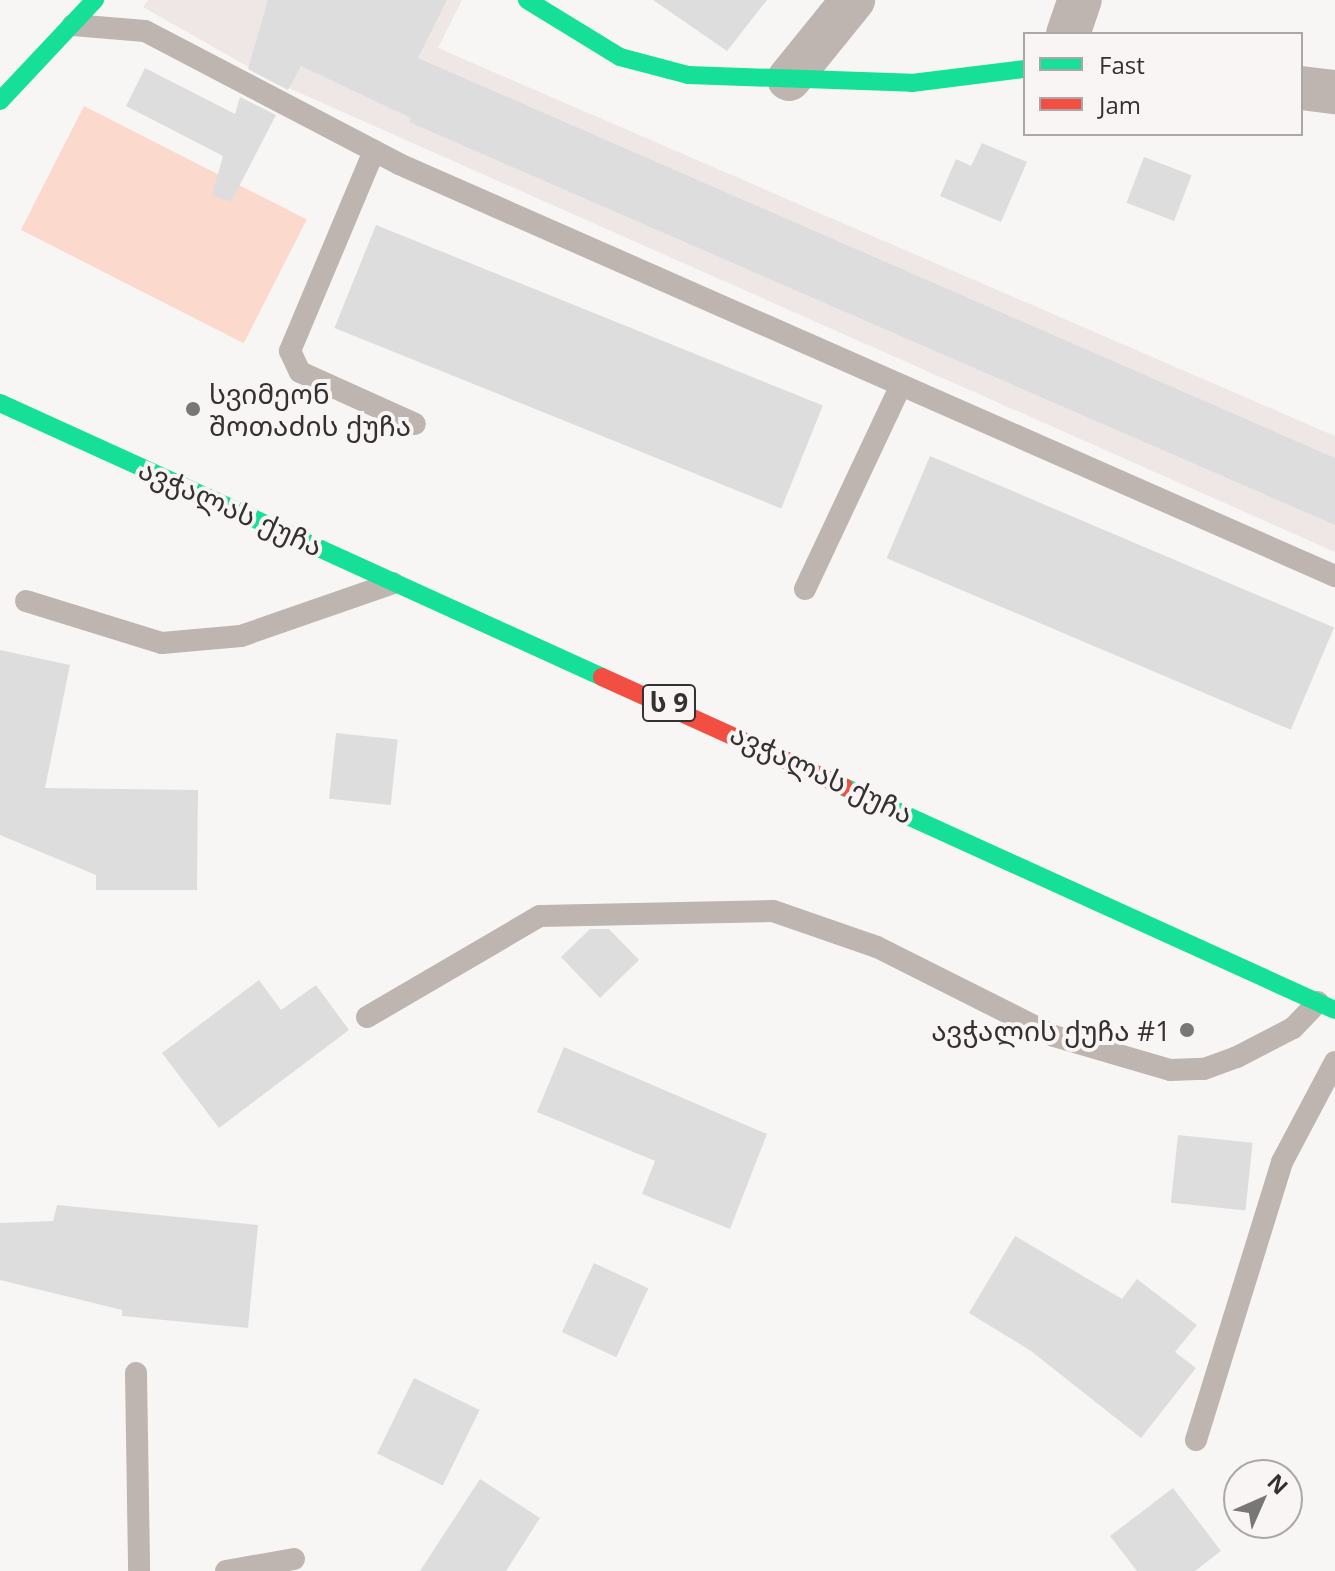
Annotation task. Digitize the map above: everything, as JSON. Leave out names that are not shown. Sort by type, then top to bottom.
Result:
[{"type":"main road","points":[[0,101],[95,0]]},
{"type":"main road","points":[[541,3],[620,57],[688,75],[912,83],[1023,69]]},
{"type":"main road","name":"ავჭალას ქუჩა","points":[[0,403],[398,581],[1326,1006]]},
{"type":"street","points":[[789,79],[853,0]]},
{"type":"street","points":[[1069,32],[1080,0]]},
{"type":"street","points":[[1303,88],[1335,92]]},
{"type":"lane","points":[[73,25],[145,31],[374,151],[1335,576]]},
{"type":"lane","points":[[374,151],[290,351],[300,372],[415,424]]},
{"type":"lane","points":[[805,589],[901,385]]},
{"type":"lane","points":[[26,601],[162,643],[241,636],[398,581]]},
{"type":"lane","points":[[367,1017],[540,916],[773,911],[877,947],[1054,1036],[1170,1070],[1204,1069],[1237,1057],[1293,1028],[1326,1006]]},
{"type":"lane","points":[[1196,1440],[1282,1162],[1335,1062]]},
{"type":"lane","points":[[136,1373],[139,1571]]},
{"type":"lane","points":[[226,1571],[294,1559]]},
{"type":"shaded area","points":[[148,0],[462,0],[438,48],[1335,436],[1335,552],[275,82],[143,7]]},
{"type":"shaded area","points":[[84,106],[307,219],[244,343],[21,230]]},
{"type":"building","points":[[268,0],[447,0],[418,58],[1335,458],[1335,525],[409,122],[411,118],[301,66],[288,90],[248,69]]},
{"type":"building","points":[[653,0],[767,0],[727,51]]},
{"type":"building","points":[[145,68],[235,114],[240,97],[276,115],[231,202],[212,195],[223,156],[126,106]]},
{"type":"building","points":[[982,143],[1027,162],[1001,222],[940,196],[956,159],[971,166]]},
{"type":"building","points":[[1144,157],[1192,175],[1174,221],[1126,203]]},
{"type":"building","points":[[376,225],[823,406],[781,508],[334,328]]},
{"type":"building","points":[[930,456],[1334,628],[1291,730],[887,558]]},
{"type":"building","points":[[0,650],[70,665],[45,788],[198,790],[197,890],[96,890],[96,875],[0,835]]},
{"type":"building","points":[[336,733],[398,739],[391,805],[329,799]]},
{"type":"building","points":[[590,929],[609,929],[639,960],[600,998],[561,957]]},
{"type":"building","points":[[259,980],[281,1010],[316,985],[349,1030],[219,1128],[162,1053]]},
{"type":"building","points":[[564,1047],[767,1134],[730,1229],[642,1194],[655,1161],[537,1112]]},
{"type":"building","points":[[1178,1135],[1253,1143],[1245,1210],[1171,1203]]},
{"type":"building","points":[[57,1205],[258,1225],[248,1328],[122,1316],[122,1310],[0,1280],[0,1223],[53,1221]]},
{"type":"building","points":[[1015,1236],[1122,1299],[1137,1279],[1197,1325],[1175,1352],[1196,1368],[1141,1438],[1031,1351],[969,1313]]},
{"type":"building","points":[[594,1263],[648,1288],[616,1357],[562,1332]]},
{"type":"building","points":[[414,1378],[480,1410],[443,1485],[377,1453]]},
{"type":"building","points":[[480,1479],[540,1518],[506,1571],[420,1571]]},
{"type":"building","points":[[1173,1488],[1221,1551],[1195,1571],[1137,1571],[1110,1536]]},
{"type":"traffic: fast","points":[[0,101],[95,0]]},
{"type":"traffic: fast","points":[[527,0],[620,57],[688,75],[912,83],[1023,69]]},
{"type":"traffic: fast","points":[[0,403],[602,677]]},
{"type":"traffic: fast","points":[[844,787],[1335,1010]]},
{"type":"traffic: jam","points":[[602,677],[844,787]]},
{"type":"place","name":"სვიმეონ შოთაძის ქუჩა","points":[[193,409]]},
{"type":"place","name":"ავჭალის ქუჩა #1","points":[[1187,1030]]}]
